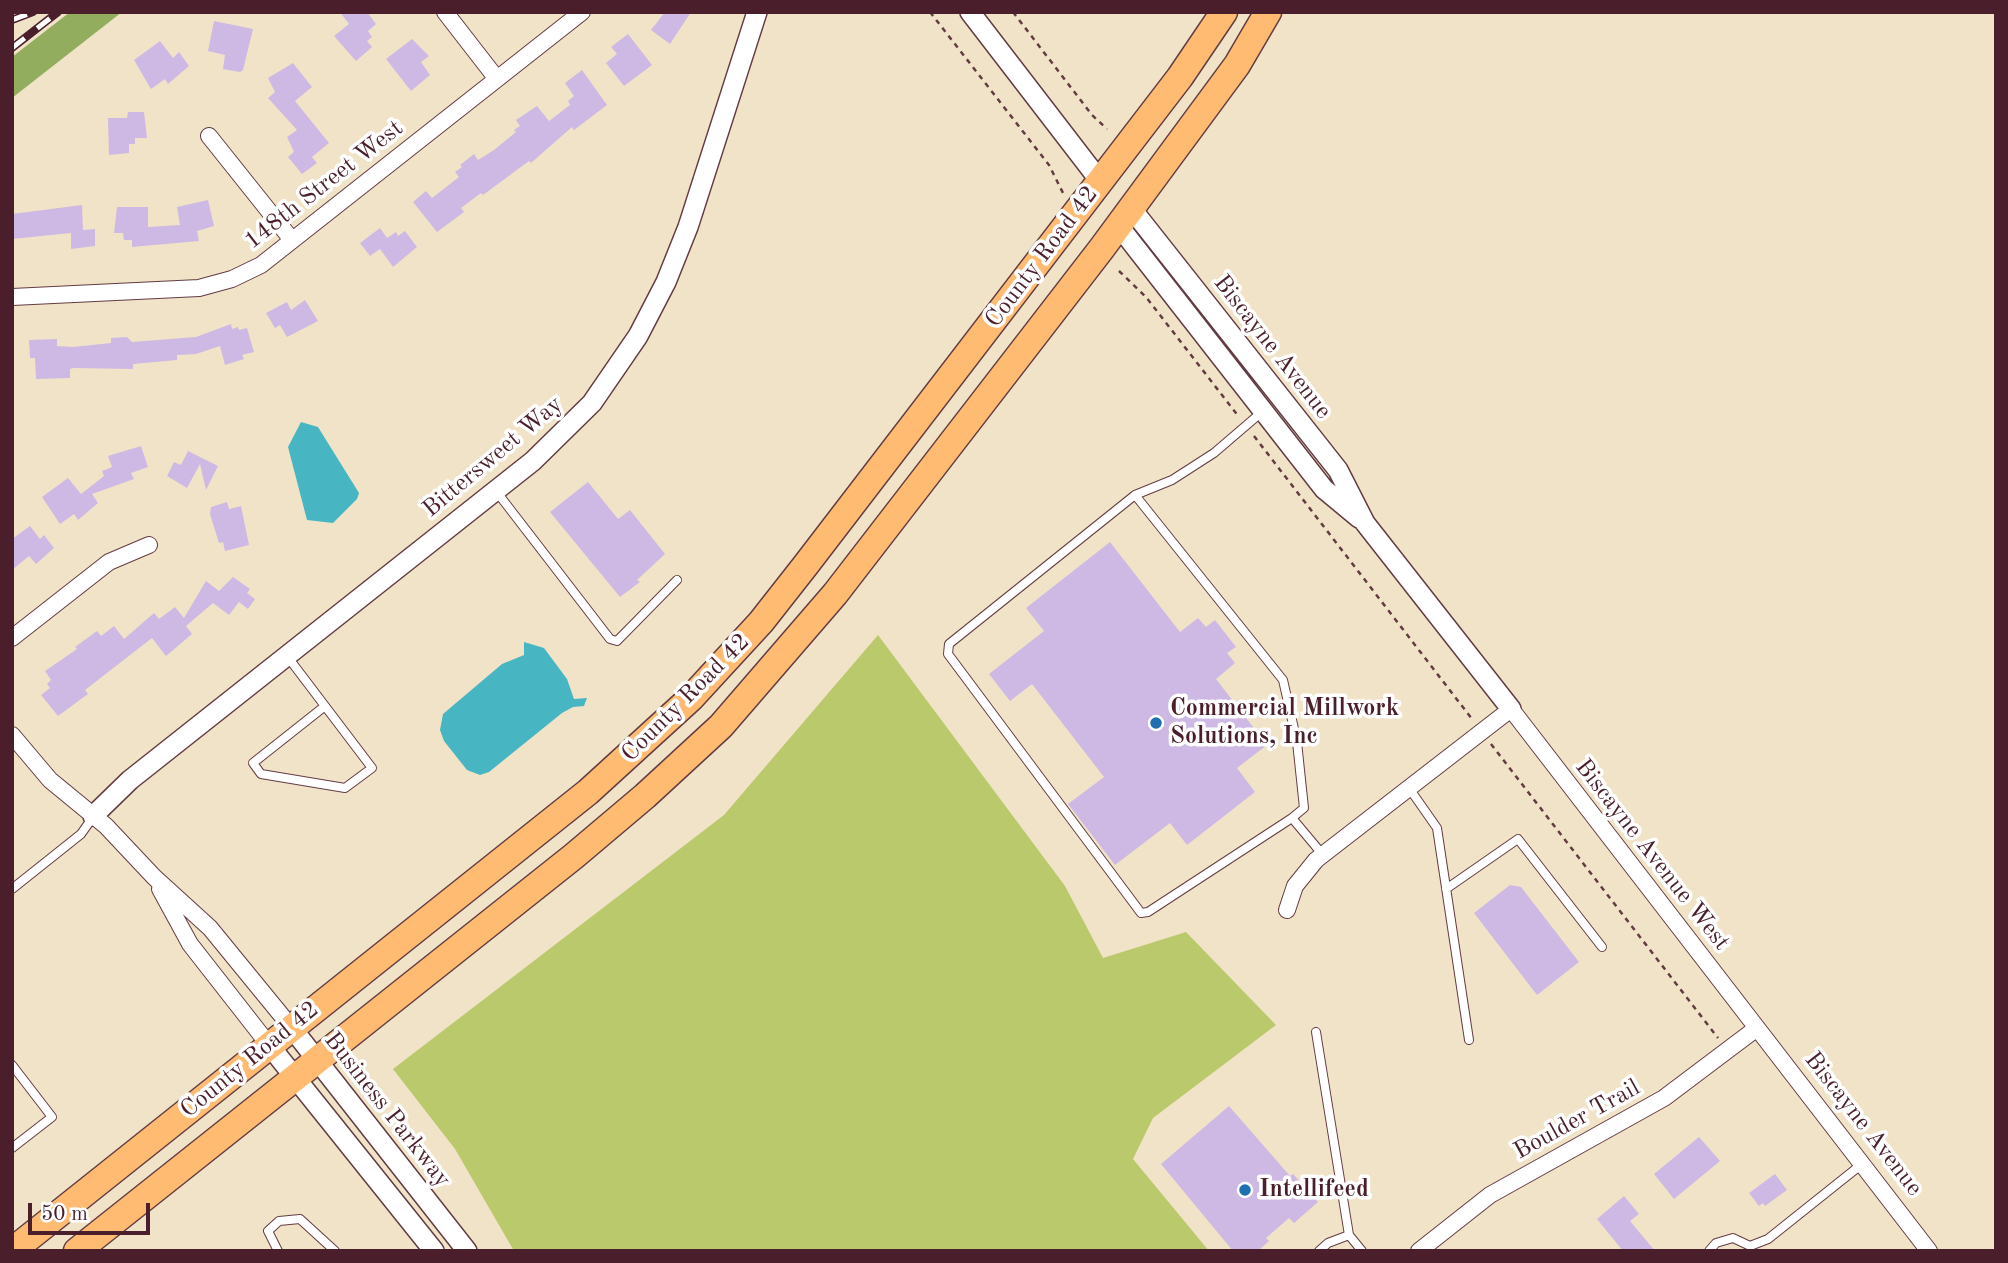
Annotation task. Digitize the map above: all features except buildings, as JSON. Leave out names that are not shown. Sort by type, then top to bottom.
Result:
[{"type":"highway","name":"County Road 42","points":[[12,1251],[598,783],[724,663],[805,566],[1180,77],[1224,12]]},
{"type":"highway","name":"County Road 42","points":[[77,1251],[612,824],[721,726],[835,594],[1237,65],[1268,12]]},
{"type":"street","points":[[446,12],[497,79]]},
{"type":"street","name":"148th Street West","points":[[12,297],[199,288],[232,279],[261,265],[582,12]]},
{"type":"street","name":"Bittersweet Way","points":[[93,817],[130,780],[553,444],[592,403],[644,325],[688,227],[757,12]]},
{"type":"street","points":[[970,12],[1100,181]]},
{"type":"street","points":[[209,136],[292,240]]},
{"type":"street","name":"Biscayne Avenue","points":[[1124,216],[1264,411],[1324,489],[1365,523]]},
{"type":"street","name":"Biscayne Avenue","points":[[1124,216],[1338,470],[1365,523],[1511,709]]},
{"type":"street","points":[[12,638],[109,562],[149,545]]},
{"type":"street","points":[[1287,910],[1295,886],[1324,855],[1511,709]]},
{"type":"street","name":"Biscayne Avenue West","points":[[1511,709],[1757,1028]]},
{"type":"street","name":"Business Parkway","points":[[12,735],[50,780],[210,928],[467,1251]]},
{"type":"street","name":"Business Parkway","points":[[154,877],[190,944],[434,1251]]},
{"type":"street","name":"Biscayne Avenue","points":[[1757,1028],[1929,1251]]},
{"type":"street","name":"Boulder Trail","points":[[1419,1251],[1490,1195],[1664,1098],[1757,1028]]},
{"type":"lane","points":[[1135,495],[1283,680],[1297,742],[1304,807],[1292,818],[1148,912],[1141,913],[948,654],[949,645],[1135,495],[1172,480],[1214,453],[1264,411]]},
{"type":"lane","points":[[496,491],[610,639],[617,640],[677,580]]},
{"type":"lane","points":[[287,656],[325,706],[372,768],[345,788],[261,774],[253,763],[325,706]]},
{"type":"lane","points":[[1409,788],[1437,828],[1469,1040]]},
{"type":"lane","points":[[12,889],[81,835],[93,817]]},
{"type":"lane","points":[[1292,818],[1324,855]]},
{"type":"lane","points":[[1446,889],[1518,839],[1602,947]]},
{"type":"lane","points":[[1316,1032],[1349,1235],[1362,1251]]},
{"type":"lane","points":[[12,1065],[52,1117],[14,1144]]},
{"type":"lane","points":[[1709,1251],[1716,1243],[1732,1238],[1750,1246],[1768,1239],[1862,1164]]},
{"type":"lane","points":[[278,1251],[268,1231],[279,1220],[300,1219],[335,1251]]},
{"type":"lane","points":[[1319,1251],[1349,1235]]},
{"type":"path","points":[[930,12],[1049,165],[1066,198]]},
{"type":"path","points":[[1013,12],[1092,115],[1107,129]]},
{"type":"path","points":[[1119,271],[1146,297],[1728,1051]]},
{"type":"green space","points":[[70,12],[122,12],[12,98],[12,57]]},
{"type":"green space","points":[[878,635],[1065,886],[1103,958],[1186,932],[1276,1025],[1153,1118],[1133,1159],[1209,1251],[514,1251],[455,1149],[393,1069],[724,815]]},
{"type":"water","points":[[301,422],[318,427],[359,493],[357,499],[333,523],[307,520],[288,447]]},
{"type":"water","points":[[524,642],[544,648],[567,679],[574,699],[587,698],[584,706],[573,707],[562,713],[489,772],[480,775],[467,770],[444,741],[440,730],[443,714],[502,664],[524,655]]},
{"type":"railway","points":[[12,20],[33,12]]},
{"type":"railway","points":[[12,48],[58,12]]},
{"type":"place","name":"Commercial Millwork Solutions, Inc","points":[[1156,723]]},
{"type":"place","name":"Intellifeed","points":[[1245,1190]]}]
